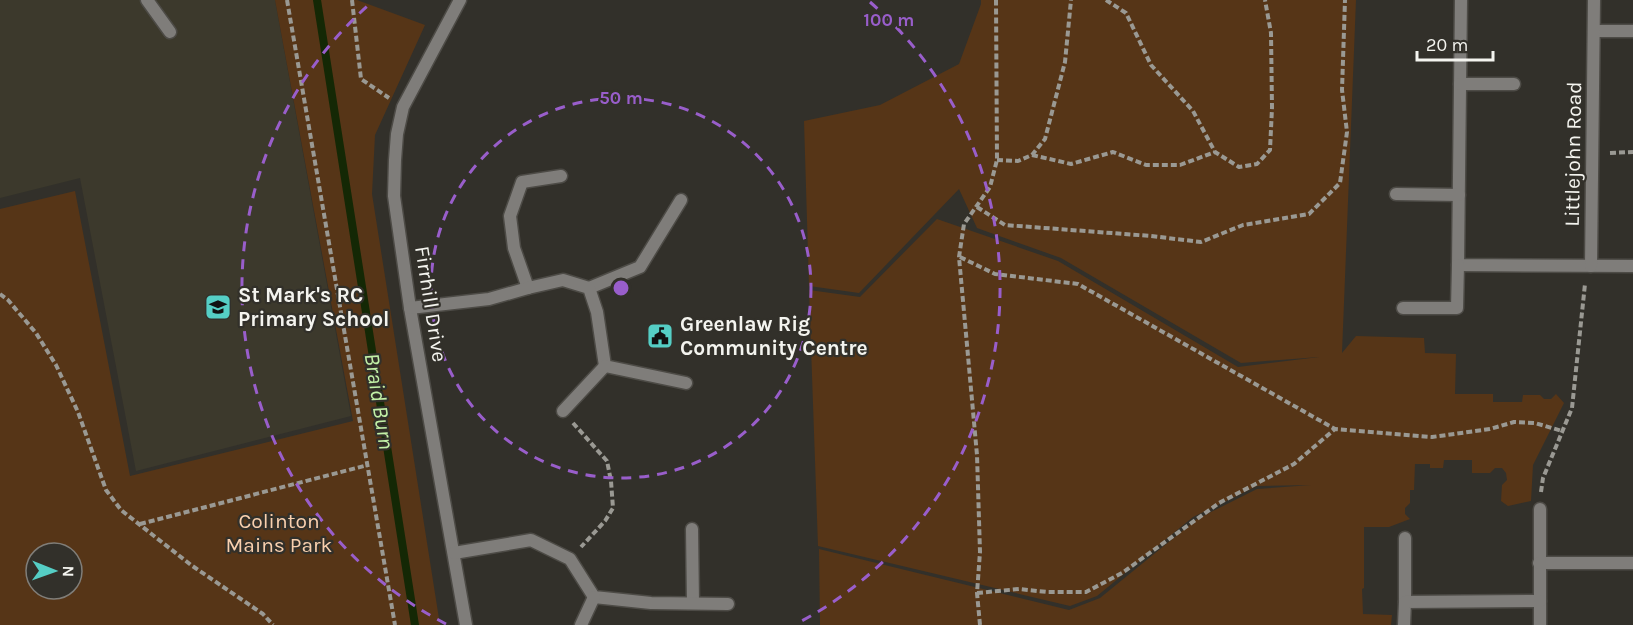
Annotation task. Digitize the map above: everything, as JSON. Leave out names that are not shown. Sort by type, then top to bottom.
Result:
[{"type":"street","points":[[147,0],[170,32]]},
{"type":"street","name":"Firrhill Drive","points":[[460,0],[403,107],[396,142],[394,196],[410,308],[466,625]]},
{"type":"street","points":[[1403,308],[1457,308],[1461,0]]},
{"type":"street","name":"Littlejohn Road","points":[[1591,266],[1594,0]]},
{"type":"street","points":[[1594,31],[1633,31]]},
{"type":"street","points":[[1460,84],[1514,84]]},
{"type":"street","points":[[528,288],[514,248],[510,216],[522,182],[561,176]]},
{"type":"street","points":[[1396,194],[1459,195]]},
{"type":"street","points":[[410,308],[489,299],[562,280],[589,288],[640,267],[681,200]]},
{"type":"street","points":[[1458,265],[1633,266]]},
{"type":"street","points":[[589,288],[597,312],[605,366]]},
{"type":"street","points":[[605,366],[686,383]]},
{"type":"street","points":[[563,411],[605,366]]},
{"type":"street","points":[[1540,509],[1540,625]]},
{"type":"street","points":[[692,529],[693,603]]},
{"type":"street","points":[[1404,625],[1405,538]]},
{"type":"street","points":[[454,553],[531,540],[570,560],[594,597]]},
{"type":"street","points":[[1539,563],[1633,563]]},
{"type":"street","points":[[594,597],[651,603],[728,604]]},
{"type":"street","points":[[581,625],[594,597]]},
{"type":"street","points":[[1405,602],[1540,601]]},
{"type":"path","points":[[287,0],[395,625]]},
{"type":"path","points":[[352,0],[361,79],[403,107]]},
{"type":"path","points":[[980,625],[977,593],[980,552],[977,455],[959,257],[964,224],[990,187],[997,160],[996,0]]},
{"type":"path","points":[[997,160],[1018,161],[1032,155],[1045,139],[1065,62],[1071,0]]},
{"type":"path","points":[[1106,0],[1126,13],[1151,65],[1193,111],[1215,152],[1239,167],[1257,164],[1270,150],[1271,33],[1265,0]]},
{"type":"path","points":[[977,207],[1005,225],[1201,242],[1243,225],[1309,214],[1340,183],[1347,132],[1342,90],[1345,0]]},
{"type":"path","points":[[1032,155],[1071,164],[1113,152],[1146,165],[1180,165],[1215,152]]},
{"type":"path","points":[[959,257],[995,274],[1078,284],[1335,429],[1432,437],[1490,429],[1514,422],[1535,423],[1562,430]]},
{"type":"path","points":[[1540,509],[1543,478],[1572,408],[1584,285],[1591,266]]},
{"type":"path","points":[[0,294],[8,300],[36,333],[56,365],[78,412],[105,490],[121,510],[191,565],[263,614],[273,625]]},
{"type":"path","points":[[563,411],[607,461],[613,508],[605,521],[570,560]]},
{"type":"path","points":[[977,593],[1019,589],[1086,592],[1122,573],[1219,503],[1294,464],[1335,429]]},
{"type":"path","points":[[140,524],[368,465]]},
{"type":"shaded area","name":"St Mark's RC Primary School","points":[[0,0],[275,0],[351,416],[136,471],[80,178],[0,198]]},
{"type":"green space","name":"Colinton Mains Park","points":[[275,0],[357,0],[425,25],[375,135],[372,194],[440,625],[0,625],[0,209],[75,191],[130,476],[353,421]]},
{"type":"green space","points":[[981,0],[1356,0],[1342,353],[1356,336],[1424,338],[1425,353],[1456,354],[1455,394],[1493,394],[1493,402],[1522,402],[1523,395],[1540,395],[1544,399],[1551,399],[1556,394],[1564,403],[1533,465],[1531,501],[1508,506],[1501,501],[1502,485],[1507,480],[1502,468],[1495,468],[1490,473],[1472,473],[1472,460],[1444,460],[1443,468],[1430,468],[1430,464],[1415,464],[1414,490],[1410,490],[1410,503],[1405,508],[1405,514],[1410,519],[1389,527],[1364,527],[1363,614],[1392,615],[1391,625],[820,625],[819,549],[1069,610],[1100,598],[1197,519],[1257,489],[1311,485],[1257,486],[1193,517],[1097,596],[1070,606],[818,546],[809,290],[860,297],[937,219],[1058,261],[1238,367],[1319,357],[1241,363],[1061,258],[977,228],[959,189],[859,293],[809,286],[804,121],[880,105],[959,64]]},
{"type":"waterway","name":"Braid Burn","points":[[317,0],[415,625]]},
{"type":"place","name":"St Mark's RC Primary School","points":[[218,307]]},
{"type":"place","name":"Greenlaw Rig Community Centre","points":[[660,336]]}]
